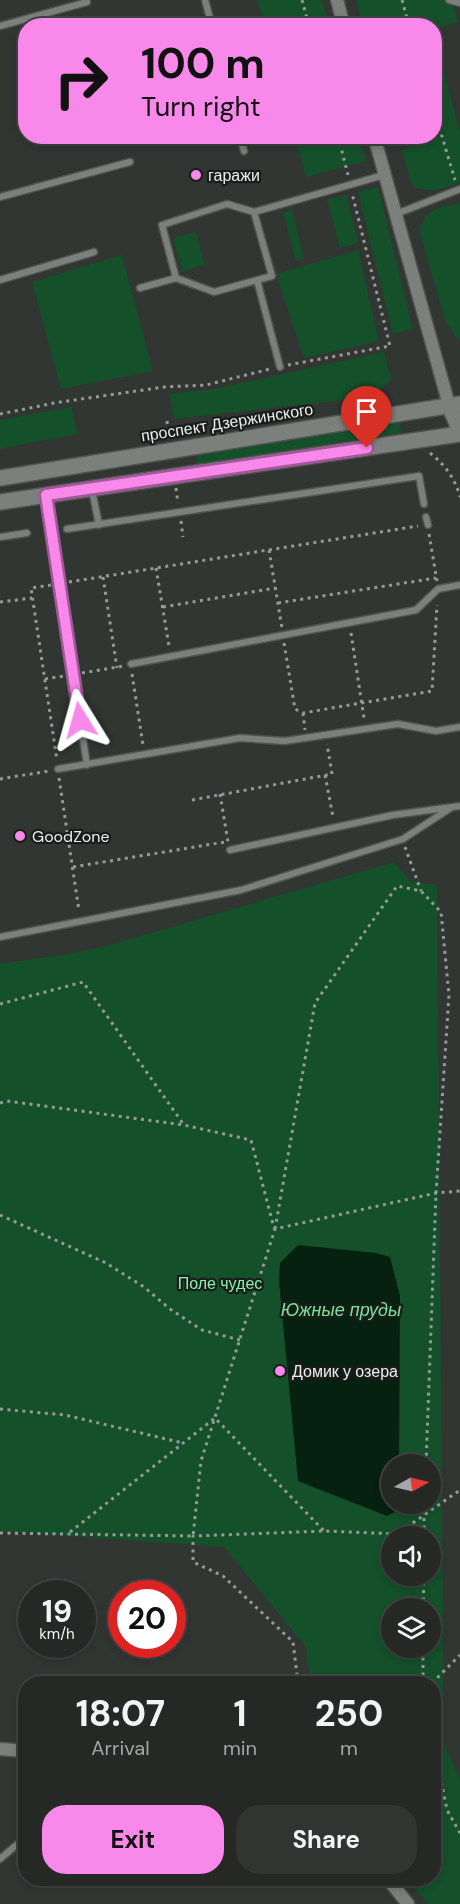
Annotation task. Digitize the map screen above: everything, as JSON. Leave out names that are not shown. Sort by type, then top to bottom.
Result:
[{"type":"street","points":[[336,0],[342,18]]},
{"type":"street","points":[[0,502],[460,433],[454,404],[376,144]]},
{"type":"street","name":"проспект Дзержинского","points":[[0,478],[454,404]]},
{"type":"street","points":[[0,1749],[18,1750]]},
{"type":"street","points":[[393,1886],[408,1904]]},
{"type":"lane","points":[[205,0],[210,18]]},
{"type":"lane","points":[[448,0],[460,3]]},
{"type":"lane","points":[[29,18],[87,2]]},
{"type":"lane","points":[[0,26],[18,21]]},
{"type":"lane","points":[[242,144],[244,152]]},
{"type":"lane","points":[[0,197],[130,162]]},
{"type":"lane","points":[[176,278],[162,225],[227,204],[254,212],[385,175]]},
{"type":"lane","points":[[396,214],[459,189]]},
{"type":"lane","points":[[140,288],[176,278],[214,292],[272,276],[254,212]]},
{"type":"lane","points":[[0,280],[94,252]]},
{"type":"lane","points":[[257,280],[280,367]]},
{"type":"lane","points":[[67,530],[419,476],[424,504]]},
{"type":"lane","points":[[92,488],[99,525]]},
{"type":"lane","points":[[46,495],[87,765]]},
{"type":"lane","points":[[0,537],[27,533]]},
{"type":"lane","points":[[131,664],[416,610],[438,589],[460,585]]},
{"type":"lane","points":[[58,769],[240,738],[285,741],[398,724],[436,731],[460,727]]},
{"type":"lane","points":[[230,850],[393,815],[460,806]]},
{"type":"lane","points":[[0,937],[242,890],[403,839],[452,807]]},
{"type":"lane","points":[[0,1859],[18,1844]]},
{"type":"path","points":[[302,0],[307,18]]},
{"type":"path","points":[[402,0],[408,18]]},
{"type":"path","points":[[442,135],[459,189]]},
{"type":"path","points":[[0,414],[54,403],[164,387],[206,386],[280,367],[390,346],[340,144]]},
{"type":"path","points":[[422,454],[429,453],[445,465],[457,485],[460,497]]},
{"type":"path","points":[[81,922],[31,588],[427,521],[438,589],[432,691],[303,714]]},
{"type":"path","points":[[156,568],[170,656]]},
{"type":"path","points":[[103,576],[117,668]]},
{"type":"path","points":[[278,603],[436,578]]},
{"type":"path","points":[[163,607],[275,588]]},
{"type":"path","points":[[0,602],[32,597]]},
{"type":"path","points":[[349,621],[366,729]]},
{"type":"path","points":[[45,680],[131,664],[145,756]]},
{"type":"path","points":[[192,800],[332,774],[326,736]]},
{"type":"path","points":[[0,779],[58,769]]},
{"type":"path","points":[[326,775],[335,827]]},
{"type":"path","points":[[220,794],[230,850]]},
{"type":"path","points":[[403,839],[421,891],[441,912],[449,995],[436,1192],[426,1454]]},
{"type":"path","points":[[73,867],[228,841]]},
{"type":"path","points":[[297,1676],[293,1642],[224,1576],[193,1562],[193,1536],[201,1461],[274,1229],[315,1003],[397,886],[421,891]]},
{"type":"path","points":[[0,1004],[83,982],[184,1125]]},
{"type":"path","points":[[0,1102],[184,1125],[251,1140],[274,1229]]},
{"type":"path","points":[[274,1229],[436,1192],[460,1191]]},
{"type":"path","points":[[0,1215],[106,1263],[144,1287],[170,1309],[202,1330],[240,1340]]},
{"type":"path","points":[[0,1409],[65,1415],[183,1443]]},
{"type":"path","points":[[68,1533],[215,1418]]},
{"type":"path","points":[[215,1418],[325,1532]]},
{"type":"path","points":[[441,1502],[460,1490]]},
{"type":"path","points":[[0,1533],[193,1536],[325,1532],[397,1534],[423,1514]]},
{"type":"path","points":[[439,1676],[460,1654]]},
{"type":"path","points":[[423,1658],[423,1676]]},
{"type":"path","points":[[441,1780],[447,1810],[460,1833]]},
{"type":"green space","points":[[257,0],[322,0],[327,18],[262,18]]},
{"type":"green space","points":[[356,0],[452,0],[458,22],[442,26],[442,18],[361,18]]},
{"type":"green space","points":[[442,64],[460,134],[460,182],[430,190],[412,186],[402,150],[420,144],[442,144]]},
{"type":"green space","points":[[297,144],[361,144],[366,161],[306,177]]},
{"type":"green space","points":[[378,187],[413,329],[393,334],[358,192]]},
{"type":"green space","points":[[346,195],[358,243],[340,248],[327,200]]},
{"type":"green space","points":[[460,203],[460,342],[446,323],[419,230],[422,222],[434,210]]},
{"type":"green space","points":[[292,210],[304,259],[296,261],[283,212]]},
{"type":"green space","points":[[196,232],[205,265],[182,271],[173,238]]},
{"type":"green space","points":[[358,250],[379,341],[304,358],[276,274]]},
{"type":"green space","points":[[122,255],[153,371],[61,389],[32,282]]},
{"type":"green space","points":[[384,352],[391,380],[371,397],[173,419],[170,394],[213,389]]},
{"type":"green space","points":[[72,407],[77,434],[0,449],[0,420]]},
{"type":"green space","points":[[400,423],[401,433],[198,464],[196,454]]},
{"type":"green space","name":"Поле чудес","points":[[394,862],[411,882],[437,885],[444,1743],[460,1780],[460,1904],[428,1904],[413,1886],[441,1886],[441,1676],[309,1676],[306,1647],[224,1547],[0,1531],[0,964],[74,953],[113,944]]},
{"type":"water","name":"Южные пруды","points":[[298,1245],[376,1253],[390,1257],[400,1296],[399,1454],[381,1454],[381,1514],[298,1481],[279,1281],[280,1263]]},
{"type":"place","name":"гаражи","points":[[196,175]]},
{"type":"place","name":"GoodZone","points":[[20,836]]},
{"type":"place","name":"Домик у озера","points":[[280,1371]]},
{"type":"route","points":[[80,720],[46,495],[367,448]]}]
